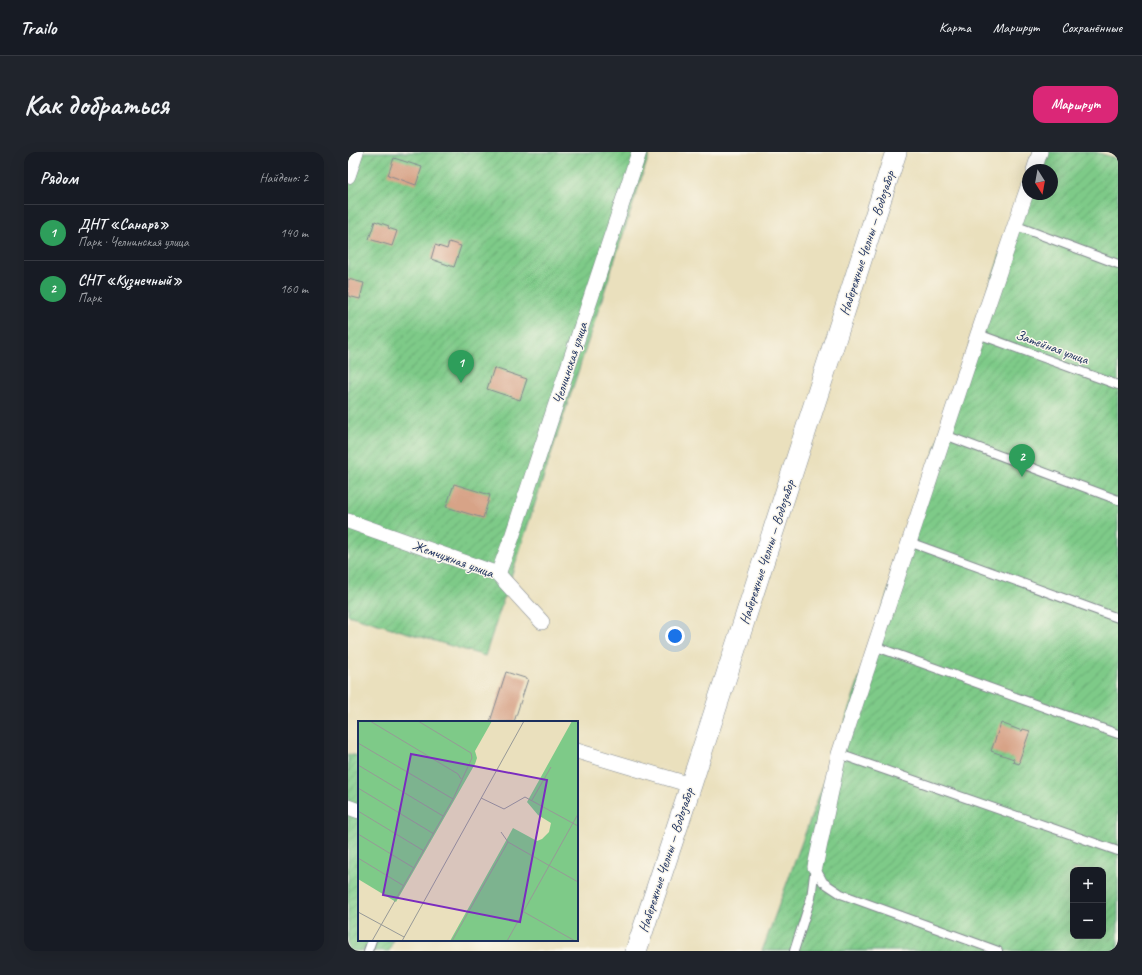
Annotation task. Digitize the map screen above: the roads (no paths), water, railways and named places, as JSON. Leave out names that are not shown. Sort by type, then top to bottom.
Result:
[{"type":"main road","name":"Набережные Челны — Водозабор","points":[[636,951],[896,152]]},
{"type":"street","points":[[348,176],[356,152]]},
{"type":"street","name":"Челнинская улица","points":[[498,574],[512,538],[639,152]]},
{"type":"street","points":[[1036,164],[1040,152]]},
{"type":"street","points":[[815,867],[839,754],[1023,200]]},
{"type":"street","name":"Жемчужная улица","points":[[348,521],[498,574],[542,622]]},
{"type":"street","points":[[578,751],[691,785]]},
{"type":"street","points":[[348,807],[358,811]]},
{"type":"lane","points":[[1014,225],[1118,264]]},
{"type":"lane","name":"Затейная улица","points":[[978,334],[1118,385]]},
{"type":"lane","points":[[945,435],[1118,500]]},
{"type":"lane","points":[[909,542],[1118,618]]},
{"type":"lane","points":[[874,646],[1118,734]]},
{"type":"lane","points":[[839,754],[1118,852]]},
{"type":"lane","points":[[794,951],[811,898],[815,867]]},
{"type":"lane","points":[[815,867],[823,882],[841,894],[998,951]]},
{"type":"lane","points":[[368,951],[372,941]]},
{"type":"place","name":"ДНТ «Санаръ»","points":[[461,383]]},
{"type":"place","name":"СНТ «Кузнечный»","points":[[1022,477]]}]
